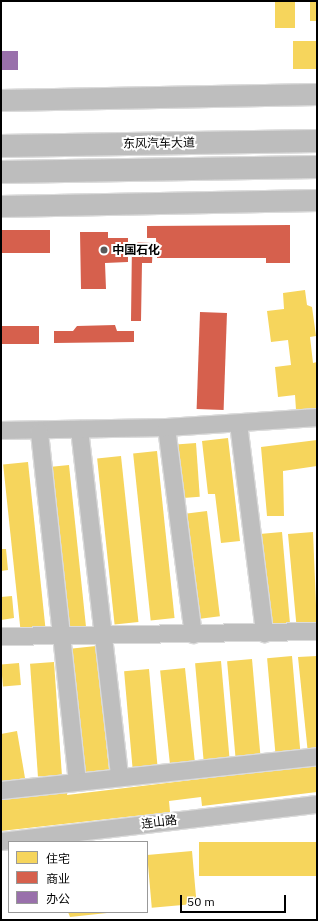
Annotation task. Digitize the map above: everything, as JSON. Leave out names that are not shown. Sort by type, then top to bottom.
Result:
[{"type":"main road","name":"东风汽车大道","points":[[1,146],[317,141]]},
{"type":"main road","points":[[1,172],[317,168]]},
{"type":"street","points":[[1,100],[317,94]]},
{"type":"street","points":[[1,206],[317,200]]},
{"type":"street","points":[[1,430],[39,432],[79,429],[166,427],[317,417]]},
{"type":"street","points":[[238,423],[264,633]]},
{"type":"street","points":[[166,427],[193,634]]},
{"type":"street","points":[[79,429],[119,777]]},
{"type":"street","points":[[39,432],[77,782]]},
{"type":"street","points":[[1,636],[103,636],[317,631]]},
{"type":"street","points":[[1,790],[317,756]]},
{"type":"street","name":"连山路","points":[[1,841],[317,804]]},
{"type":"building: 住宅","points":[[275,1],[295,1],[295,28],[275,28]]},
{"type":"building: 住宅","points":[[310,1],[317,1],[317,21],[310,21]]},
{"type":"building: 住宅","points":[[293,41],[317,41],[317,69],[293,69]]},
{"type":"building: 住宅","points":[[305,290],[307,305],[312,307],[316,336],[310,337],[313,363],[317,362],[317,408],[296,410],[295,395],[278,397],[275,367],[291,365],[288,340],[271,342],[267,311],[284,309],[283,293]]},
{"type":"building: 住宅","points":[[228,438],[240,541],[221,543],[215,494],[208,494],[202,441]]},
{"type":"building: 住宅","points":[[317,440],[317,466],[283,471],[284,516],[267,516],[261,447]]},
{"type":"building: 住宅","points":[[196,443],[200,497],[180,498],[176,444]]},
{"type":"building: 住宅","points":[[157,451],[175,618],[151,621],[133,454]]},
{"type":"building: 住宅","points":[[121,456],[138,622],[115,625],[97,459]]},
{"type":"building: 住宅","points":[[28,462],[46,629],[21,632],[3,465]]},
{"type":"building: 住宅","points":[[69,465],[87,632],[62,635],[44,468]]},
{"type":"building: 住宅","points":[[207,511],[220,616],[200,619],[187,513]]},
{"type":"building: 住宅","points":[[282,532],[290,628],[265,630],[257,534]]},
{"type":"building: 住宅","points":[[313,532],[317,629],[297,631],[288,534]]},
{"type":"building: 住宅","points":[[1,549],[6,549],[8,570],[1,571]]},
{"type":"building: 住宅","points":[[12,596],[14,618],[1,620],[1,597]]},
{"type":"building: 住宅","points":[[96,646],[109,772],[83,775],[70,649]]},
{"type":"building: 住宅","points":[[292,656],[300,753],[276,755],[267,658]]},
{"type":"building: 住宅","points":[[317,656],[317,753],[308,754],[298,657]]},
{"type":"building: 住宅","points":[[252,659],[260,755],[235,757],[227,661]]},
{"type":"building: 住宅","points":[[221,661],[229,758],[204,760],[195,663]]},
{"type":"building: 住宅","points":[[54,662],[62,775],[38,776],[30,664]]},
{"type":"building: 住宅","points":[[19,663],[21,685],[3,686],[1,665]]},
{"type":"building: 住宅","points":[[185,668],[195,764],[170,767],[160,671]]},
{"type":"building: 住宅","points":[[149,669],[157,766],[133,768],[124,671]]},
{"type":"building: 住宅","points":[[17,731],[25,778],[1,782],[1,734]]},
{"type":"building: 住宅","points":[[317,765],[317,792],[202,806],[201,797],[169,801],[170,812],[1,831],[1,795],[68,789],[67,795]]},
{"type":"building: 住宅","points":[[199,842],[317,842],[317,876],[199,876]]},
{"type":"building: 住宅","points":[[192,851],[197,904],[152,908],[148,855]]},
{"type":"building: 住宅","points":[[68,913],[107,913],[70,917]]},
{"type":"building: 商业","points":[[290,225],[290,263],[266,263],[266,258],[157,258],[156,238],[147,238],[147,226]]},
{"type":"building: 商业","points":[[1,230],[50,230],[50,253],[1,253]]},
{"type":"building: 商业","name":"中国石化","points":[[80,232],[108,232],[108,238],[128,238],[128,262],[105,263],[106,289],[81,289]]},
{"type":"building: 商业","points":[[132,242],[153,243],[152,263],[142,263],[141,321],[131,321]]},
{"type":"building: 商业","points":[[200,312],[227,313],[224,410],[197,409]]},
{"type":"building: 商业","points":[[115,325],[117,331],[134,331],[134,342],[54,343],[54,331],[73,331],[77,326]]},
{"type":"building: 商业","points":[[1,326],[39,326],[39,344],[1,344]]},
{"type":"building: 办公","points":[[1,51],[18,51],[18,70],[1,70]]},
{"type":"place","name":"中国石化","points":[[104,250]]}]
